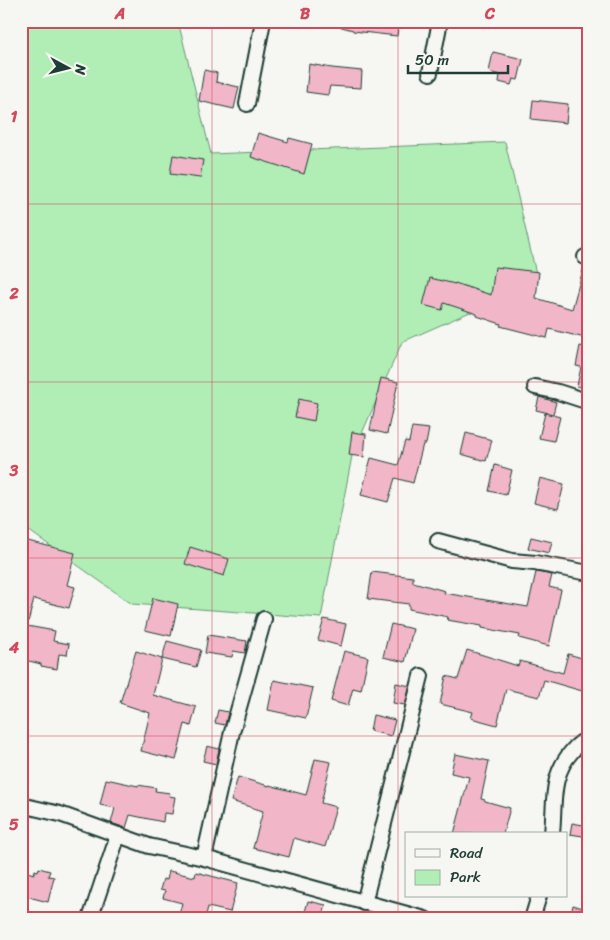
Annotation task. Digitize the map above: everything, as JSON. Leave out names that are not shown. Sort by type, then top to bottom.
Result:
[{"type":"street","points":[[247,104],[263,21]]},
{"type":"street","points":[[430,73],[440,21]]},
{"type":"street","points":[[535,387],[589,402]]},
{"type":"street","points":[[438,541],[512,562],[535,563],[589,573]]},
{"type":"street","points":[[204,858],[232,732],[264,618]]},
{"type":"street","points":[[364,903],[421,676]]},
{"type":"street","points":[[552,832],[556,781],[560,769],[566,757],[581,742],[589,739]]},
{"type":"street","points":[[21,805],[60,814],[149,846],[204,858],[425,919]]},
{"type":"street","points":[[90,919],[118,834]]},
{"type":"street","points":[[532,919],[538,898]]},
{"type":"green space","points":[[21,21],[178,21],[211,154],[505,142],[538,282],[402,342],[352,456],[321,618],[132,604],[21,525]]},
{"type":"building","points":[[334,21],[399,21],[397,36],[353,31],[334,25]]},
{"type":"building","points":[[493,52],[523,59],[518,80],[513,79],[511,85],[499,82],[500,75],[489,72]]},
{"type":"building","points":[[309,64],[362,71],[361,88],[330,86],[328,95],[306,92]]},
{"type":"building","points":[[204,70],[217,73],[216,82],[239,87],[234,109],[199,101]]},
{"type":"building","points":[[533,100],[568,104],[566,123],[531,119]]},
{"type":"building","points":[[258,133],[288,142],[289,138],[312,144],[304,174],[251,157]]},
{"type":"building","points":[[173,155],[203,160],[200,178],[170,174]]},
{"type":"building","points":[[584,266],[589,266],[589,339],[549,329],[547,338],[500,326],[501,324],[477,316],[477,314],[444,303],[442,310],[423,305],[430,278],[455,283],[491,295],[495,267],[539,272],[536,298],[572,309]]},
{"type":"building","points":[[580,346],[589,348],[589,389],[577,386],[581,367],[576,366]]},
{"type":"building","points":[[381,378],[398,382],[387,434],[370,430]]},
{"type":"building","points":[[539,397],[556,402],[553,414],[536,410]]},
{"type":"building","points":[[299,399],[317,403],[314,421],[295,417]]},
{"type":"building","points":[[545,413],[560,417],[554,441],[539,438]]},
{"type":"building","points":[[412,427],[429,429],[413,483],[395,478],[388,502],[361,495],[371,458],[398,465],[405,441],[409,442]]},
{"type":"building","points":[[352,432],[366,434],[364,457],[349,455]]},
{"type":"building","points":[[466,433],[492,440],[486,461],[461,454]]},
{"type":"building","points":[[495,465],[512,470],[506,495],[489,491]]},
{"type":"building","points":[[540,478],[564,484],[558,509],[534,503]]},
{"type":"building","points":[[531,537],[552,542],[549,553],[528,548]]},
{"type":"building","points":[[24,540],[75,553],[67,585],[75,587],[69,608],[34,599],[27,626],[55,631],[53,641],[69,644],[67,655],[59,654],[57,669],[21,659],[21,550]]},
{"type":"building","points":[[190,547],[229,559],[224,576],[185,564]]},
{"type":"building","points":[[372,572],[413,577],[413,582],[445,591],[444,593],[528,607],[536,572],[552,575],[549,587],[561,590],[549,646],[519,638],[520,635],[447,620],[448,617],[409,609],[409,604],[368,599]]},
{"type":"building","points":[[153,598],[178,604],[171,636],[145,630]]},
{"type":"building","points":[[324,619],[346,624],[341,646],[318,640]]},
{"type":"building","points":[[391,624],[413,629],[405,662],[383,657]]},
{"type":"building","points":[[208,635],[247,641],[245,653],[233,651],[232,657],[205,653]]},
{"type":"building","points":[[167,641],[201,650],[196,667],[162,659]]},
{"type":"building","points":[[467,650],[518,666],[520,661],[563,673],[568,654],[589,660],[589,693],[544,680],[539,697],[506,689],[497,725],[471,718],[473,712],[440,704],[446,676],[458,679]]},
{"type":"building","points":[[136,651],[162,659],[153,695],[196,707],[191,726],[185,724],[176,760],[141,751],[150,713],[120,703]]},
{"type":"building","points":[[344,651],[368,657],[361,690],[353,688],[348,706],[331,701]]},
{"type":"building","points":[[274,680],[313,688],[306,718],[268,710]]},
{"type":"building","points":[[396,683],[410,686],[405,705],[393,703]]},
{"type":"building","points":[[218,710],[228,712],[225,725],[215,723]]},
{"type":"building","points":[[373,715],[395,720],[391,736],[370,731]]},
{"type":"building","points":[[207,746],[219,749],[216,764],[203,761]]},
{"type":"building","points":[[455,754],[489,761],[481,799],[510,808],[504,832],[455,832],[469,777],[451,773]]},
{"type":"building","points":[[315,759],[331,762],[321,803],[336,807],[325,847],[294,838],[289,857],[253,848],[263,811],[231,801],[238,777],[306,795]]},
{"type":"building","points":[[106,779],[156,788],[155,791],[170,793],[169,796],[175,797],[172,814],[164,813],[163,822],[130,815],[126,828],[111,823],[115,808],[100,805]]},
{"type":"building","points":[[572,823],[589,826],[589,837],[570,834]]},
{"type":"building","points":[[39,868],[50,871],[48,876],[54,877],[48,902],[21,895],[27,872],[34,874],[35,870],[38,871]]},
{"type":"building","points":[[169,871],[195,877],[196,872],[238,883],[230,912],[208,907],[205,919],[178,919],[182,903],[163,898],[165,891],[160,890],[163,879],[167,880]]},
{"type":"building","points":[[308,901],[326,905],[322,919],[303,919]]},
{"type":"building","points":[[573,905],[583,908],[580,919],[570,919]]}]
